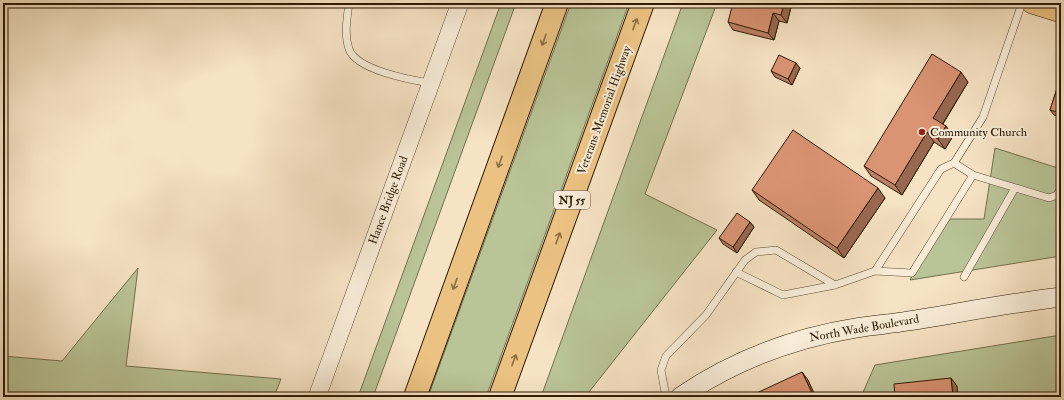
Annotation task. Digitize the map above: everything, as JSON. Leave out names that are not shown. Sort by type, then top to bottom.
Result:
[{"type":"highway","points":[[415,397],[557,3]]},
{"type":"highway","name":"Veterans Memorial Highway","points":[[500,397],[643,3]]},
{"type":"main road","points":[[1032,3],[1061,12]]},
{"type":"main road","name":"North Wade Boulevard","points":[[680,397],[717,374],[754,356],[809,338],[857,328],[906,322],[1061,297]]},
{"type":"street","name":"Hance Bridge Road","points":[[317,397],[460,3]]},
{"type":"lane","points":[[349,3],[346,35],[350,52],[357,59],[369,66],[391,75],[430,83]]},
{"type":"lane","points":[[875,271],[941,169],[954,163],[983,117],[1022,3]]},
{"type":"lane","points":[[954,163],[973,175],[1049,198],[1057,195],[1061,188]]},
{"type":"lane","points":[[736,272],[783,295],[835,285],[875,271],[912,273],[973,175]]},
{"type":"lane","points":[[964,277],[1015,188]]},
{"type":"lane","points":[[666,397],[661,370],[666,356],[706,315],[745,260],[756,252],[776,250],[835,285]]},
{"type":"green space","points":[[501,3],[516,3],[373,397],[358,397]]},
{"type":"green space","points":[[571,3],[629,3],[486,397],[428,397]]},
{"type":"green space","points":[[683,3],[717,3],[645,194],[717,230],[585,397],[541,397]]},
{"type":"green space","points":[[995,148],[1061,169],[1061,256],[910,280],[950,219],[984,219]]},
{"type":"green space","points":[[138,268],[126,366],[281,379],[274,397],[3,397],[3,356],[62,361]]},
{"type":"green space","points":[[1061,335],[1061,397],[861,397],[875,365]]},
{"type":"building","points":[[733,3],[745,3],[759,6],[760,3],[784,3],[781,15],[773,13],[768,33],[728,22]]},
{"type":"building","name":"Community Church","points":[[932,54],[961,72],[933,118],[946,126],[938,139],[927,132],[895,185],[864,166]]},
{"type":"building","points":[[779,55],[796,63],[788,79],[771,71]]},
{"type":"building","points":[[1061,76],[1061,113],[1050,110]]},
{"type":"building","points":[[793,130],[878,188],[837,248],[752,190]]},
{"type":"building","points":[[737,213],[750,222],[733,247],[719,238]]},
{"type":"building","points":[[802,372],[813,395],[809,397],[748,397]]},
{"type":"building","points":[[951,378],[953,397],[895,397],[894,384]]},
{"type":"place","name":"Community Church","points":[[922,132]]}]
